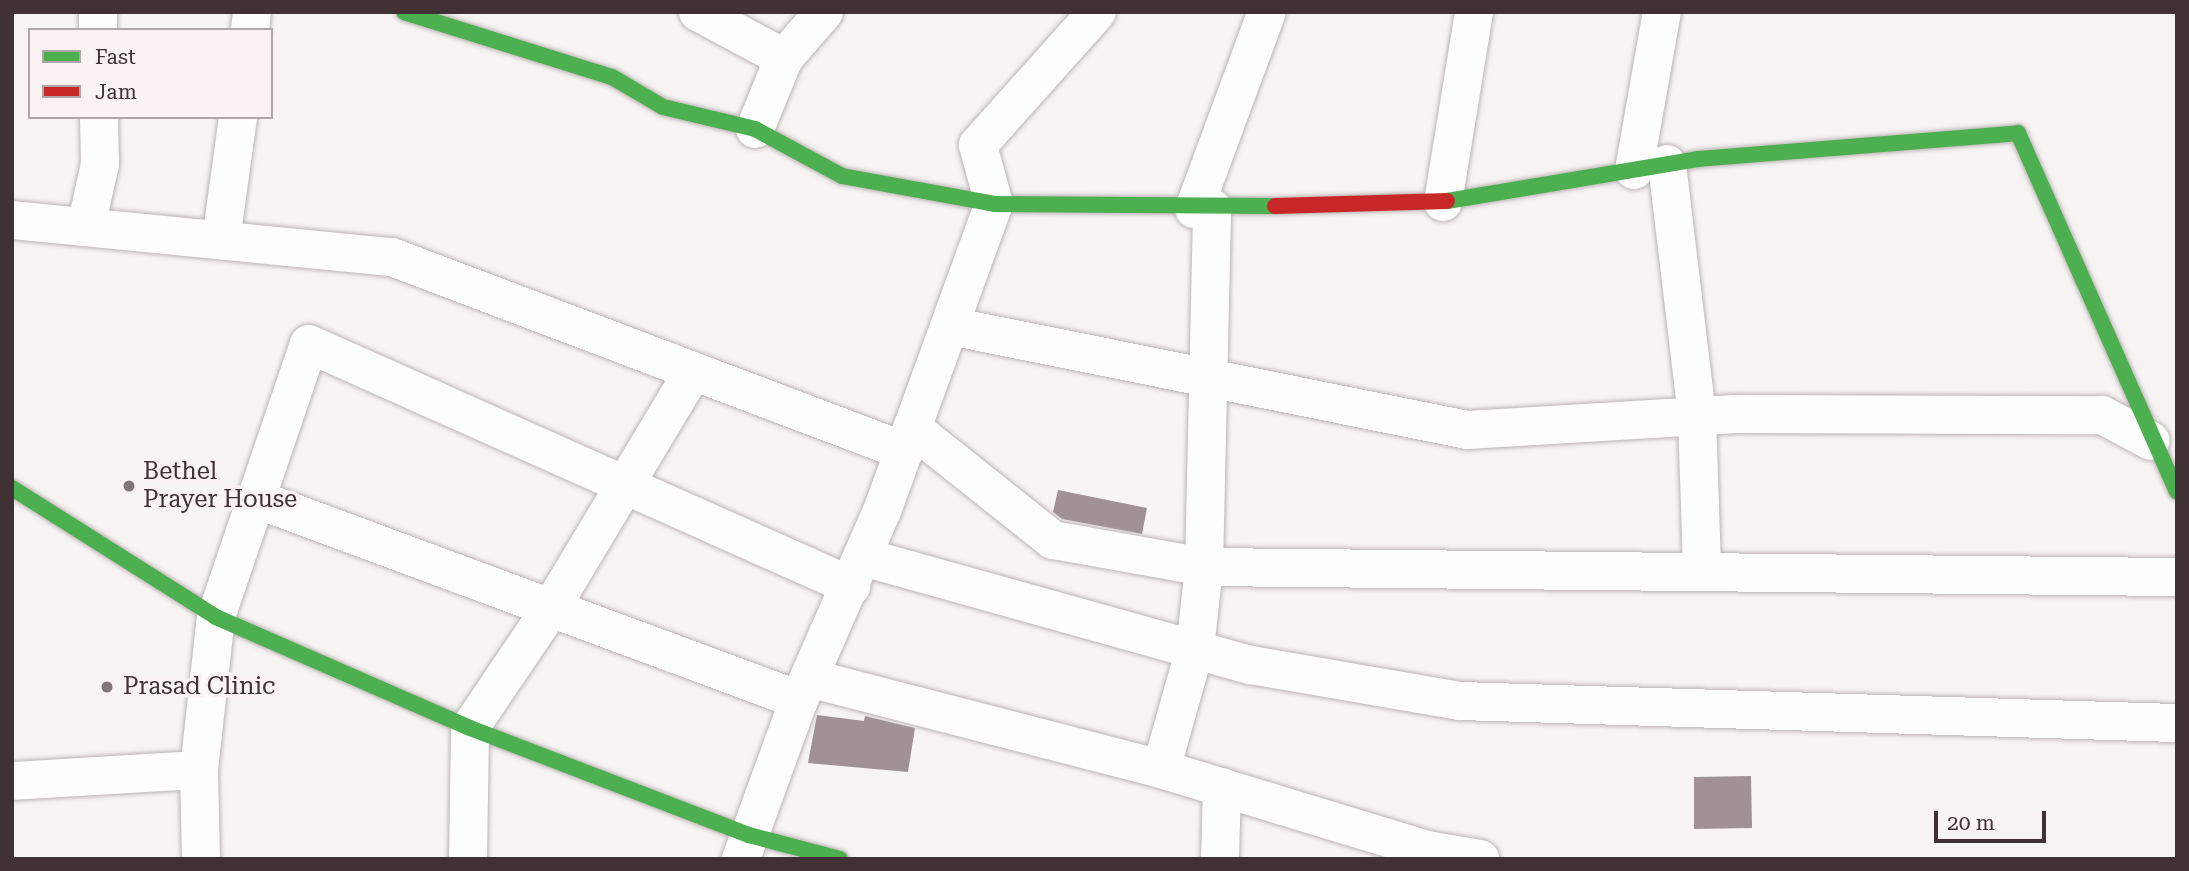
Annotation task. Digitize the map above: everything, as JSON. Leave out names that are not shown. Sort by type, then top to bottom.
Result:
[{"type":"street","points":[[404,12],[612,77],[663,107],[755,129],[842,176],[994,204],[1203,209],[1443,202],[1651,167],[2018,133],[2151,441],[2177,491]]},
{"type":"street","points":[[698,12],[784,58]]},
{"type":"street","points":[[755,129],[784,58],[824,12]]},
{"type":"street","points":[[745,847],[908,440],[994,204],[978,145],[1097,12]]},
{"type":"street","points":[[1161,769],[1195,649],[1203,567],[1203,209],[1267,12]]},
{"type":"street","points":[[1443,202],[1474,12]]},
{"type":"street","points":[[1662,12],[1651,167],[1697,416],[1702,568]]},
{"type":"street","points":[[86,227],[100,163],[99,119]]},
{"type":"street","points":[[221,240],[238,119]]},
{"type":"street","points":[[12,220],[392,257],[693,372],[908,440],[1053,540],[1203,567],[1702,568],[2177,577]]},
{"type":"street","points":[[950,326],[1205,375],[1467,430],[1697,416],[2102,415],[2151,441]]},
{"type":"street","points":[[201,859],[199,770],[216,617],[259,500],[309,344],[625,485],[857,571],[1195,649],[1251,665],[1460,701],[2177,723]]},
{"type":"street","points":[[468,859],[470,728],[551,608],[693,372]]},
{"type":"street","points":[[12,488],[216,617],[745,847],[840,859]]},
{"type":"street","points":[[259,500],[551,608],[806,690],[1161,769],[1427,850],[1479,859]]},
{"type":"street","points":[[12,781],[199,770]]},
{"type":"street","points":[[1220,859],[1222,787]]},
{"type":"building","points":[[1058,490],[1147,508],[1142,534],[1062,519],[1053,512]]},
{"type":"building","points":[[817,715],[864,721],[865,716],[915,728],[908,772],[808,763]]},
{"type":"building","points":[[1751,776],[1752,828],[1694,829],[1694,777]]},
{"type":"traffic: fast","points":[[404,12],[612,77],[663,107],[755,129],[842,176],[994,204],[1275,206]]},
{"type":"traffic: fast","points":[[1447,201],[1698,159],[2018,133],[2177,491]]},
{"type":"traffic: fast","points":[[12,488],[216,617],[470,728],[749,835],[840,859]]},
{"type":"traffic: jam","points":[[1275,206],[1447,201]]},
{"type":"place","name":"Bethel Prayer House","points":[[129,486]]},
{"type":"place","name":"Prasad Clinic","points":[[107,687]]}]
